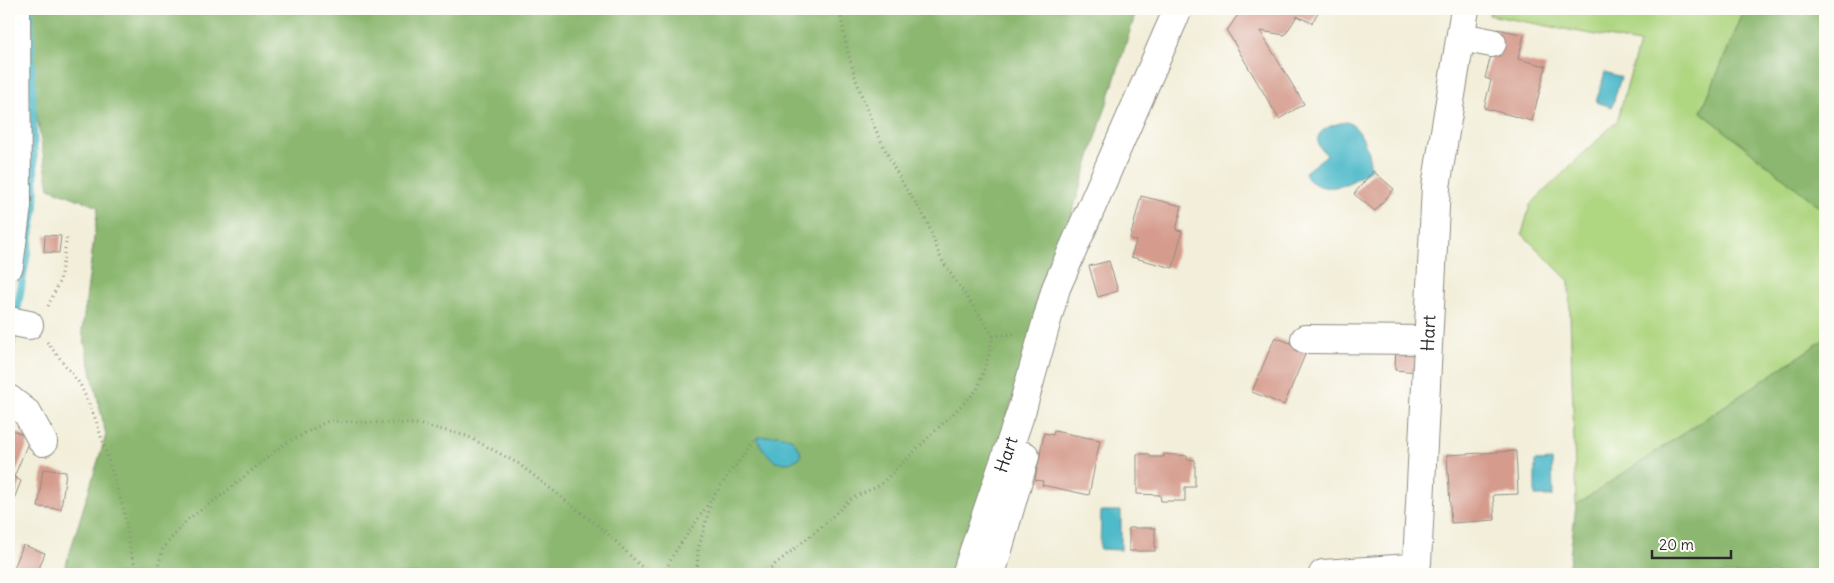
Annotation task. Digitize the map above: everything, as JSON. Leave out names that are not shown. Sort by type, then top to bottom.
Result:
[{"type":"street","points":[[9,266],[17,206],[16,9]]},
{"type":"street","name":"Hart","points":[[966,574],[1022,409],[1056,288],[1178,9]]},
{"type":"street","name":"Hart","points":[[1323,574],[1410,568],[1418,563],[1436,187],[1465,9]]},
{"type":"street","points":[[1461,36],[1492,43]]},
{"type":"street","name":"Hart","points":[[991,574],[1032,431],[1043,334]]},
{"type":"street","points":[[1305,339],[1428,340]]},
{"type":"street","points":[[9,399],[27,413],[42,442]]},
{"type":"path","points":[[763,574],[820,528],[851,499],[880,485],[977,390],[989,355],[992,336],[979,313],[942,259],[925,219],[901,180],[876,127],[857,85],[843,33],[840,9]]},
{"type":"path","points":[[19,323],[50,304],[60,280],[68,236]]},
{"type":"path","points":[[51,345],[80,384],[96,420],[124,512],[131,555],[139,574]]},
{"type":"path","points":[[156,574],[163,548],[187,520],[222,495],[281,446],[328,421],[418,424],[467,436],[519,464],[606,532],[649,574]]},
{"type":"path","points":[[664,574],[674,555],[756,438]]},
{"type":"path","points":[[701,574],[697,571],[698,550],[712,500]]},
{"type":"green space","points":[[33,9],[1137,9],[987,480],[973,574],[63,574],[106,435],[82,331],[98,207],[49,188],[33,94]]},
{"type":"green space","points":[[1490,9],[1745,9],[1701,112],[1825,211],[1825,339],[1576,505],[1569,281],[1522,234],[1530,205],[1617,121],[1639,43],[1489,15]]},
{"type":"green space","points":[[1745,9],[1825,9],[1825,211],[1701,112]]},
{"type":"green space","points":[[1825,339],[1825,574],[1568,574],[1576,505]]},
{"type":"water","points":[[1605,72],[1621,77],[1612,107],[1596,102]]},
{"type":"water","points":[[1347,122],[1353,125],[1361,135],[1367,149],[1371,169],[1352,181],[1337,187],[1322,187],[1313,183],[1307,178],[1305,172],[1327,155],[1320,146],[1319,135],[1326,128]]},
{"type":"water","points":[[778,435],[791,438],[800,450],[801,457],[789,463],[775,462],[756,438]]},
{"type":"water","points":[[1552,460],[1553,496],[1535,496],[1535,461]]},
{"type":"water","points":[[1101,511],[1121,511],[1121,550],[1100,549]]},
{"type":"building","points":[[1236,9],[1320,9],[1312,23],[1297,16],[1285,35],[1260,31],[1304,104],[1279,119],[1227,31],[1239,13]]},
{"type":"building","points":[[1498,29],[1524,35],[1518,59],[1546,66],[1532,121],[1484,108],[1491,80],[1485,78]]},
{"type":"building","points":[[1373,171],[1394,189],[1375,211],[1354,194]]},
{"type":"building","points":[[1141,196],[1182,206],[1176,230],[1182,231],[1173,268],[1131,257],[1136,241],[1130,239]]},
{"type":"building","points":[[45,235],[61,236],[59,253],[44,252]]},
{"type":"building","points":[[1109,261],[1118,291],[1098,297],[1089,266]]},
{"type":"building","points":[[1275,337],[1307,350],[1284,405],[1252,392]]},
{"type":"building","points":[[1396,346],[1421,348],[1419,372],[1395,370]]},
{"type":"building","points":[[10,429],[30,438],[14,477],[21,481],[14,499],[9,497]]},
{"type":"building","points":[[1054,431],[1100,440],[1089,495],[1042,485],[1043,481],[1035,480],[1044,433],[1053,435]]},
{"type":"building","points":[[1516,451],[1518,494],[1493,495],[1495,520],[1451,523],[1447,455]]},
{"type":"building","points":[[1137,454],[1150,454],[1150,457],[1164,457],[1164,454],[1187,456],[1187,459],[1195,460],[1195,487],[1185,487],[1185,501],[1161,501],[1160,495],[1137,494]]},
{"type":"building","points":[[43,469],[66,472],[61,509],[38,507]]},
{"type":"building","points":[[1129,528],[1155,528],[1155,551],[1129,551]]},
{"type":"building","points":[[23,545],[45,553],[37,574],[23,574],[13,571]]},
{"type":"waterway","points":[[9,357],[35,206],[30,9]]}]
